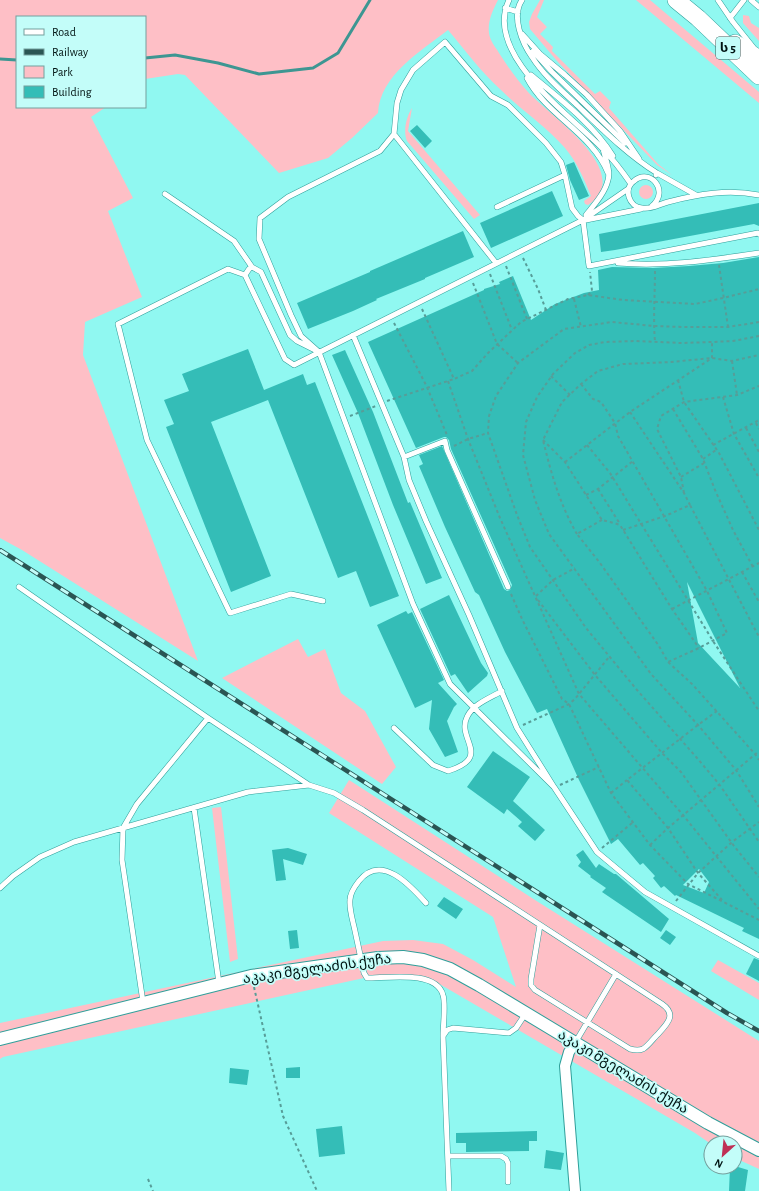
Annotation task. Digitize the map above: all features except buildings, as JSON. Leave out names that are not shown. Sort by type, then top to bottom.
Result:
[{"type":"highway","name":"ს 5","points":[[676,0],[698,18],[759,76]]},
{"type":"highway","name":"ს 5","points":[[698,18],[759,59]]},
{"type":"street","name":"აკაკი მგელაძის ქუჩა","points":[[0,1039],[251,976],[362,961],[404,957],[423,960],[450,969],[708,1123],[759,1150]]},
{"type":"street","points":[[575,1043],[569,1052],[565,1066],[575,1191]]},
{"type":"lane","points":[[509,0],[505,8],[505,33],[514,55],[535,92],[545,104],[588,143],[604,162],[608,173]]},
{"type":"lane","points":[[522,0],[519,4],[518,12],[519,30],[523,42],[532,58],[545,73],[617,143],[643,165],[696,195]]},
{"type":"lane","points":[[718,0],[730,18],[759,54]]},
{"type":"lane","points":[[730,18],[744,0]]},
{"type":"lane","points":[[751,0],[759,7]]},
{"type":"lane","points":[[505,8],[518,12]]},
{"type":"lane","points":[[519,30],[528,43],[587,95],[620,131],[643,165]]},
{"type":"lane","points":[[554,787],[450,684],[413,604],[319,352],[301,336],[259,239],[260,218],[288,198],[380,152],[394,134],[397,103],[400,90],[413,70],[445,42],[491,96],[508,105],[546,143],[561,162],[566,175],[572,208],[583,220],[589,266],[759,234]]},
{"type":"lane","points":[[522,68],[537,86],[620,167]]},
{"type":"lane","points":[[522,68],[550,90],[591,129],[620,167],[629,187],[630,200],[638,208],[643,209]]},
{"type":"lane","points":[[394,134],[496,263]]},
{"type":"lane","points":[[583,220],[601,196],[609,180],[602,148]]},
{"type":"lane","points":[[651,179],[657,174]]},
{"type":"lane","points":[[497,207],[566,175]]},
{"type":"lane","points":[[323,601],[290,594],[230,613],[147,440],[118,324],[228,269],[245,274],[285,359],[294,365],[583,220],[629,187],[638,178],[647,177],[658,186],[658,200],[652,206]]},
{"type":"lane","points":[[583,220],[643,209],[696,195],[729,191],[759,196]]},
{"type":"lane","points":[[165,194],[234,241],[252,268],[261,272],[290,335],[297,341],[319,352]]},
{"type":"lane","points":[[611,262],[632,264],[700,262],[759,253]]},
{"type":"lane","points":[[245,274],[252,268]]},
{"type":"lane","points":[[352,335],[404,458],[409,480],[517,728],[554,787],[598,852],[645,892],[759,956]]},
{"type":"lane","points":[[404,458],[445,441],[447,450],[508,586]]},
{"type":"lane","points":[[19,587],[208,718],[309,785],[334,793],[363,810],[667,1007],[670,1015],[668,1022],[643,1048],[635,1050],[630,1049],[535,990],[531,985],[530,979],[540,925]]},
{"type":"lane","points":[[394,728],[433,765],[448,771],[458,768],[469,760],[472,750],[464,728],[466,719],[474,708],[502,691]]},
{"type":"lane","points":[[144,1003],[122,860],[123,828],[137,804],[208,718]]},
{"type":"lane","points":[[0,888],[13,876],[40,858],[74,842],[248,792],[309,785]]},
{"type":"lane","points":[[194,808],[219,984]]},
{"type":"lane","points":[[426,903],[410,885],[391,872],[376,870],[365,874],[356,886],[350,899],[352,919],[364,973],[367,978],[414,977],[431,981],[440,987],[444,997],[443,1036],[449,1191]]},
{"type":"lane","points":[[575,1043],[616,974]]},
{"type":"lane","points":[[443,1036],[447,1030],[453,1028],[509,1033],[516,1028],[526,1013]]},
{"type":"lane","points":[[448,1156],[501,1156],[506,1159],[508,1163],[508,1182]]},
{"type":"path","points":[[520,251],[546,310]]},
{"type":"path","points":[[503,260],[527,318]]},
{"type":"path","points":[[718,260],[728,327]]},
{"type":"path","points":[[655,264],[655,342]]},
{"type":"path","points":[[588,295],[592,291],[589,266]]},
{"type":"path","points":[[488,268],[512,330]]},
{"type":"path","points":[[471,276],[497,344],[518,363]]},
{"type":"path","points":[[344,419],[472,371],[497,344],[527,318],[568,299],[588,295],[655,302],[695,304],[759,289]]},
{"type":"path","points":[[574,298],[581,327]]},
{"type":"path","points":[[419,303],[454,379]]},
{"type":"path","points":[[390,316],[427,387],[448,436],[445,441]]},
{"type":"path","points":[[759,322],[728,327],[654,326],[612,322],[564,329],[518,363],[496,396],[489,416],[488,433],[530,547],[586,628],[680,740],[698,758],[719,784],[759,842]]},
{"type":"path","points":[[759,336],[733,341],[681,343],[605,342],[589,345],[575,353],[551,376],[537,398],[526,422],[523,455],[535,500],[549,534],[650,674],[698,725],[736,770],[759,807]]},
{"type":"path","points":[[712,342],[712,358]]},
{"type":"path","points":[[759,355],[732,361],[712,358],[671,362],[623,364],[598,371],[581,384],[562,402],[543,440],[558,494],[569,520],[577,534],[600,563],[659,646],[668,662],[692,684],[759,760]]},
{"type":"path","points":[[565,462],[630,412],[712,358]]},
{"type":"path","points":[[732,361],[737,395]]},
{"type":"path","points":[[551,376],[570,394]]},
{"type":"path","points":[[678,380],[684,402],[716,450],[759,530]]},
{"type":"path","points":[[448,381],[468,439],[500,518],[579,694],[683,815],[759,909]]},
{"type":"path","points":[[581,384],[593,398],[601,402],[615,423],[618,436],[665,516],[727,633],[668,662]]},
{"type":"path","points":[[684,493],[681,478],[657,429],[661,416],[684,402],[737,395],[759,386]]},
{"type":"path","points":[[723,397],[734,434],[759,478]]},
{"type":"path","points":[[673,409],[703,459],[724,510],[753,566]]},
{"type":"path","points":[[630,412],[684,493],[759,637]]},
{"type":"path","points":[[713,445],[759,420]]},
{"type":"path","points":[[756,422],[759,429]]},
{"type":"path","points":[[746,428],[759,452]]},
{"type":"path","points":[[447,450],[468,439],[488,433]]},
{"type":"path","points":[[543,440],[565,462],[602,520]]},
{"type":"path","points":[[587,446],[611,477],[712,641],[759,711]]},
{"type":"path","points":[[703,459],[716,450]]},
{"type":"path","points":[[586,495],[598,489],[611,477],[633,461]]},
{"type":"path","points":[[681,478],[704,463]]},
{"type":"path","points":[[598,489],[672,609],[699,648]]},
{"type":"path","points":[[624,530],[665,516],[690,505]]},
{"type":"path","points":[[577,534],[602,520],[620,525]]},
{"type":"path","points":[[672,609],[759,563]]},
{"type":"path","points":[[535,595],[553,580],[575,568]]},
{"type":"path","points":[[742,572],[759,602]]},
{"type":"path","points":[[508,586],[522,620],[562,699],[569,704],[611,793],[632,823],[650,845],[688,884],[759,920]]},
{"type":"path","points":[[535,595],[595,675],[662,753],[681,772],[759,877]]},
{"type":"path","points":[[517,728],[569,704],[610,657]]},
{"type":"path","points":[[611,793],[626,780],[717,712]]},
{"type":"path","points":[[650,845],[701,799],[759,751]]},
{"type":"path","points":[[554,787],[599,767]]},
{"type":"path","points":[[626,780],[668,828],[698,873],[723,901]]},
{"type":"path","points":[[672,907],[688,884],[698,873],[732,842],[759,822]]},
{"type":"path","points":[[598,852],[632,823]]},
{"type":"path","points":[[251,976],[283,1116],[317,1191]]},
{"type":"path","points":[[148,1179],[153,1191]]},
{"type":"green space","points":[[0,0],[498,0],[489,24],[489,35],[493,44],[520,83],[569,129],[596,161],[602,177],[600,192],[588,205],[585,204],[584,201],[591,196],[580,171],[565,148],[550,132],[494,83],[448,30],[415,55],[394,76],[380,99],[378,113],[352,138],[328,158],[279,173],[185,75],[178,74],[146,79],[146,16],[16,16],[16,108],[104,108],[91,117],[133,198],[108,211],[142,297],[85,322],[83,355],[198,661],[22,550],[0,538]]},
{"type":"green space","points":[[540,0],[544,0],[537,17],[547,27],[540,34],[553,47],[552,51],[595,94],[600,91],[611,102],[609,108],[658,164],[672,175],[657,165],[557,61],[530,29],[529,22]]},
{"type":"green space","points":[[636,0],[650,0],[759,92],[759,103]]},
{"type":"green space","points":[[743,15],[749,16],[751,23],[759,28],[759,41],[743,23]]},
{"type":"green space","points":[[412,108],[408,131],[480,215],[474,219],[407,141],[405,133],[406,124]]},
{"type":"green space","points":[[643,185],[649,185],[653,189],[653,195],[649,199],[643,199],[639,195],[639,189]]},
{"type":"green space","points":[[298,639],[308,657],[325,649],[341,693],[365,711],[396,767],[382,784],[222,678]]},
{"type":"green space","points":[[349,780],[535,900],[759,1041],[759,1169],[743,1162],[743,1135],[703,1135],[703,1138],[431,979],[410,975],[364,978],[3,1057],[0,1059],[0,1023],[383,941],[413,940],[443,944],[473,960],[516,987],[493,917],[329,813]]},
{"type":"green space","points":[[221,807],[238,959],[230,962],[212,808]]},
{"type":"green space","points":[[718,960],[759,983],[759,1000],[711,971]]},
{"type":"waterway","points":[[146,58],[175,55],[218,63],[259,74],[313,68],[338,53],[370,0]]},
{"type":"waterway","points":[[0,59],[16,60]]},
{"type":"railway","points":[[0,550],[727,1013],[759,1031]]}]
